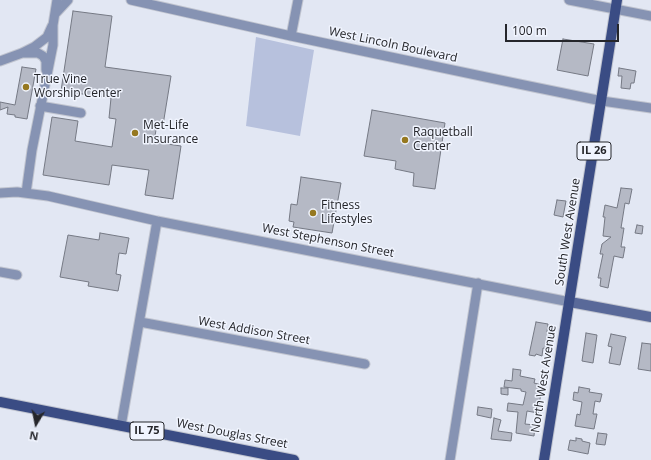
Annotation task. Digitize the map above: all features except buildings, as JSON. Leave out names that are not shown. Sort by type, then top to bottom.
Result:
[{"type":"main road","name":"South West Avenue","points":[[570,302],[617,5]]},
{"type":"main road","name":"North West Avenue","points":[[544,460],[570,302]]},
{"type":"main road","name":"West Douglas Street","points":[[0,402],[294,460]]},
{"type":"street","points":[[26,193],[40,106],[53,45],[53,24],[57,0]]},
{"type":"street","points":[[55,14],[68,0]]},
{"type":"street","name":"West Lincoln Boulevard","points":[[131,0],[291,36],[602,100],[651,108]]},
{"type":"street","points":[[291,36],[298,0]]},
{"type":"street","points":[[569,0],[617,5],[651,16]]},
{"type":"street","points":[[0,61],[22,53],[42,42],[53,24]]},
{"type":"street","points":[[22,53],[34,52],[43,56],[46,62],[47,74]]},
{"type":"street","points":[[40,106],[81,113]]},
{"type":"street","name":"West Stephenson Street","points":[[0,193],[26,193],[65,199],[157,220],[651,317]]},
{"type":"street","points":[[121,426],[157,220]]},
{"type":"street","points":[[0,272],[17,275]]},
{"type":"street","points":[[450,460],[478,283]]},
{"type":"street","name":"West Addison Street","points":[[140,322],[365,364]]},
{"type":"shaded area","points":[[256,37],[314,50],[300,136],[246,126]]},
{"type":"place","name":"True Vine Worship Center","points":[[26,87]]},
{"type":"place","name":"Met-Life Insurance","points":[[135,133]]},
{"type":"place","name":"Raquetball Center","points":[[405,140]]},
{"type":"place","name":"Fitness Lifestyles","points":[[313,213]]}]
